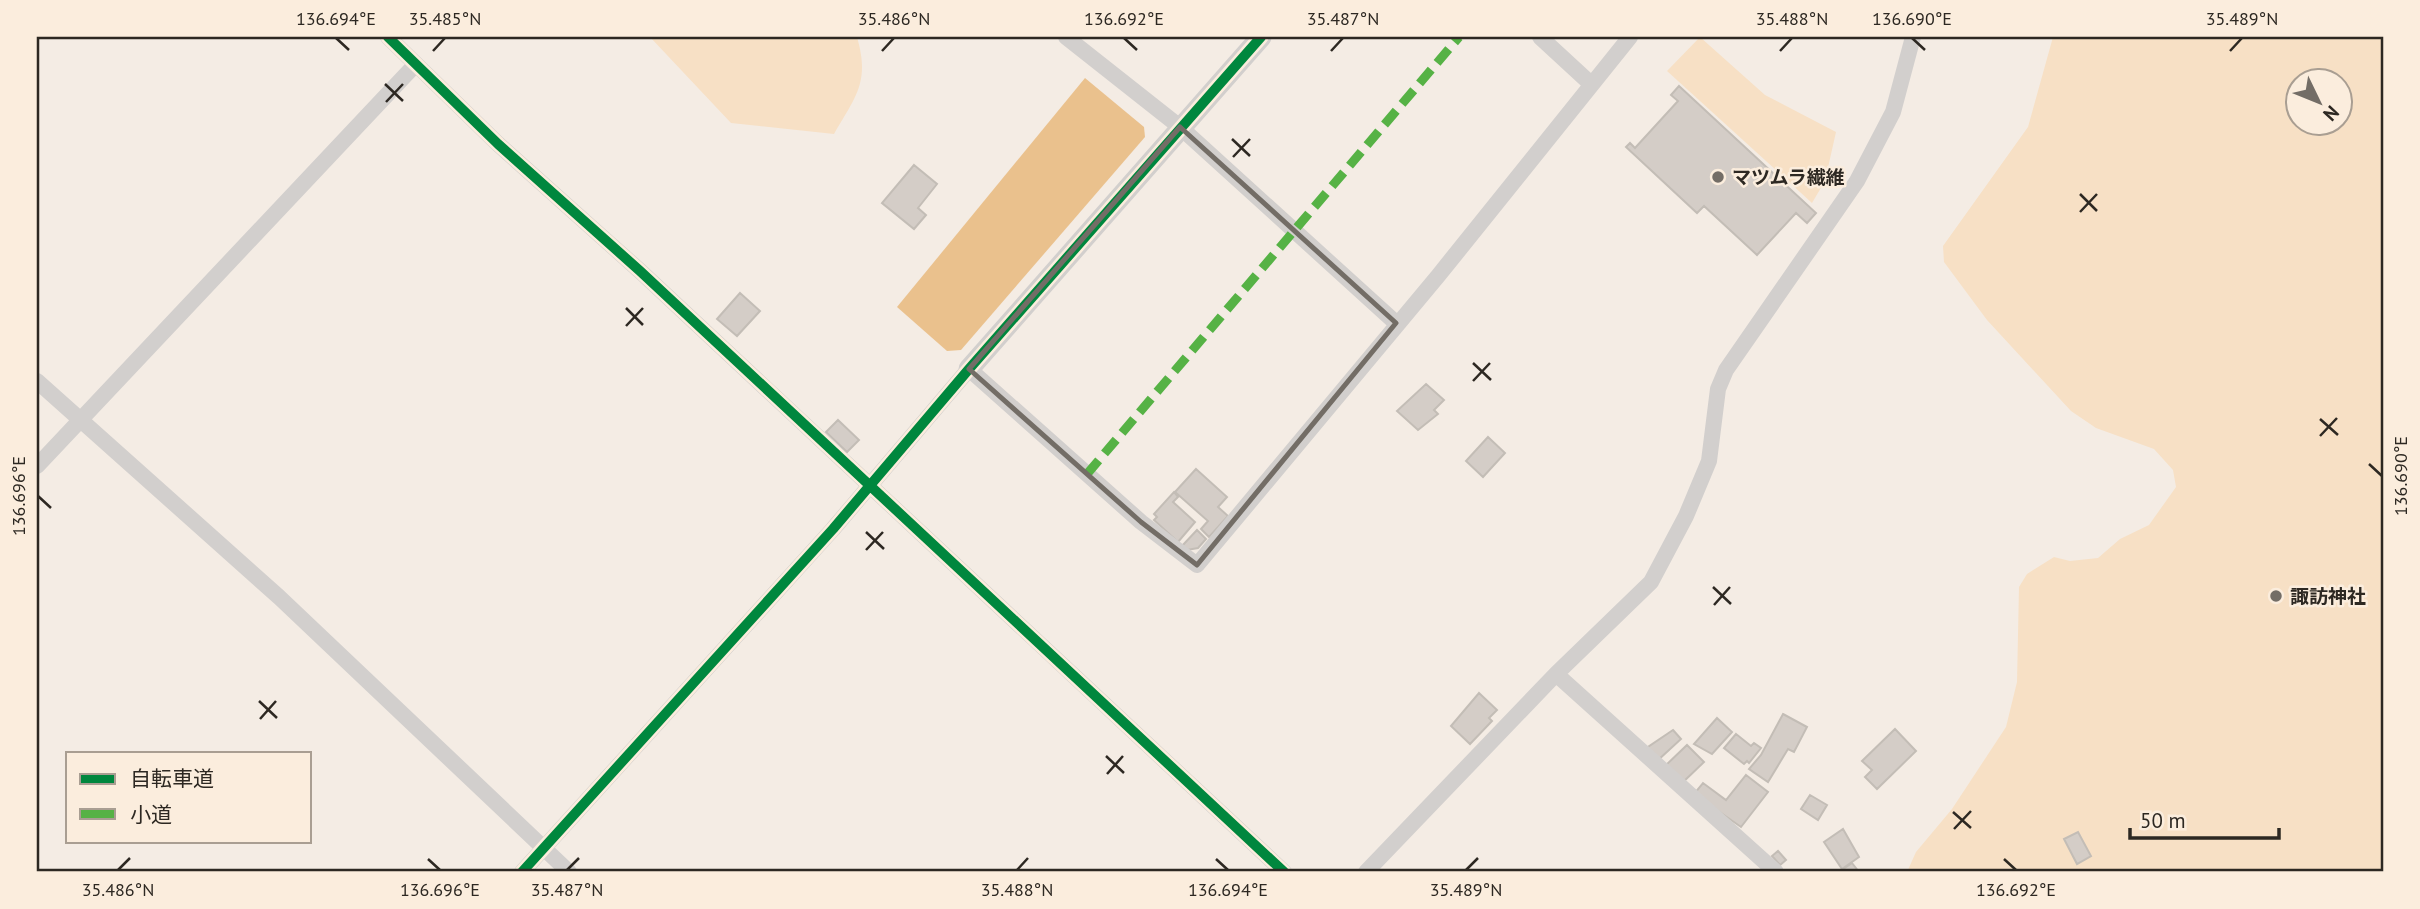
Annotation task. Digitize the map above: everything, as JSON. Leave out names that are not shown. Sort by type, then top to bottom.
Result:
[{"type":"street","points":[[388,37],[1284,872]]},
{"type":"street","points":[[522,872],[870,486],[969,369],[1261,37]]},
{"type":"street","points":[[1540,37],[1591,84]]},
{"type":"street","points":[[969,369],[1141,522],[1197,565],[1630,37]]},
{"type":"street","points":[[1366,872],[1556,674],[1651,582],[1686,516],[1709,461],[1718,389],[1726,370],[1857,181],[1893,113],[1913,37]]},
{"type":"street","points":[[1070,38],[1180,127],[1396,323]]},
{"type":"street","points":[[37,466],[415,65]]},
{"type":"street","points":[[37,381],[78,421],[279,597],[569,872]]},
{"type":"street","points":[[1556,674],[1776,872]]},
{"type":"highlighted area","points":[[1180,127],[1396,323],[1197,565],[1141,522],[969,369]]},
{"type":"shaded area","points":[[650,37],[857,37],[862,66],[859,88],[834,134],[731,123]]},
{"type":"shaded area","points":[[1700,37],[1765,95],[1836,132],[1825,181],[1812,203],[1667,71]]},
{"type":"shaded area","points":[[2053,37],[2383,37],[2383,872],[1907,872],[1916,852],[1952,809],[2006,727],[2017,682],[2019,587],[2027,574],[2054,557],[2070,561],[2098,558],[2120,539],[2149,525],[2176,487],[2173,470],[2154,449],[2096,428],[2071,411],[1987,320],[1944,262],[1943,246],[2028,127]]},
{"type":"shaded area","points":[[1085,78],[1144,127],[1145,137],[961,350],[947,351],[897,307]]},
{"type":"building","name":"マツムラ繊維","points":[[1679,86],[1816,213],[1807,223],[1796,213],[1757,255],[1704,206],[1697,213],[1626,147],[1630,143],[1635,148],[1678,101],[1671,95]]},
{"type":"building","points":[[914,165],[937,184],[918,208],[926,215],[914,229],[882,203]]},
{"type":"building","points":[[740,293],[760,311],[737,336],[717,319]]},
{"type":"building","points":[[1426,384],[1444,400],[1434,410],[1438,414],[1418,430],[1397,411]]},
{"type":"building","points":[[838,420],[859,440],[847,452],[826,432]]},
{"type":"building","points":[[1488,437],[1505,453],[1483,477],[1466,461]]},
{"type":"building","points":[[1196,469],[1227,497],[1218,507],[1228,516],[1209,537],[1201,529],[1208,521],[1175,492]]},
{"type":"building","points":[[1174,492],[1178,497],[1173,502],[1195,522],[1178,542],[1154,520],[1157,517],[1154,514]]},
{"type":"building","points":[[1197,530],[1206,539],[1198,548],[1187,550],[1182,546]]},
{"type":"building","points":[[1479,693],[1497,710],[1489,718],[1492,721],[1470,744],[1451,726]]},
{"type":"building","points":[[1783,714],[1807,727],[1794,752],[1788,749],[1768,782],[1749,769],[1761,755]]},
{"type":"building","points":[[1717,718],[1732,732],[1712,754],[1694,744]]},
{"type":"building","points":[[1895,729],[1916,751],[1877,789],[1865,777],[1872,770],[1862,761]]},
{"type":"building","points":[[1673,730],[1681,739],[1657,761],[1645,749]]},
{"type":"building","points":[[1736,734],[1751,746],[1754,743],[1761,748],[1749,763],[1747,761],[1744,764],[1724,748]]},
{"type":"building","points":[[1687,745],[1704,762],[1681,784],[1664,767]]},
{"type":"building","points":[[1746,775],[1768,792],[1741,827],[1694,794],[1703,783],[1726,800]]},
{"type":"building","points":[[1810,795],[1827,805],[1818,820],[1801,809]]},
{"type":"building","points":[[1843,829],[1859,857],[1842,869],[1824,842]]},
{"type":"building","points":[[2078,832],[2091,856],[2077,864],[2064,839]]},
{"type":"building","points":[[1778,851],[1786,860],[1780,865],[1772,856]]},
{"type":"building","points":[[1852,863],[1859,872],[1839,872]]},
{"type":"marked path","points":[[1087,474],[1459,37]]},
{"type":"cycle path","points":[[388,37],[498,144],[640,271],[1284,872]]},
{"type":"cycle path","points":[[522,872],[833,529],[969,369],[1261,37]]},
{"type":"place","name":"マツムラ繊維","points":[[1718,177]]},
{"type":"place","name":"諏訪神社","points":[[2276,596]]}]
